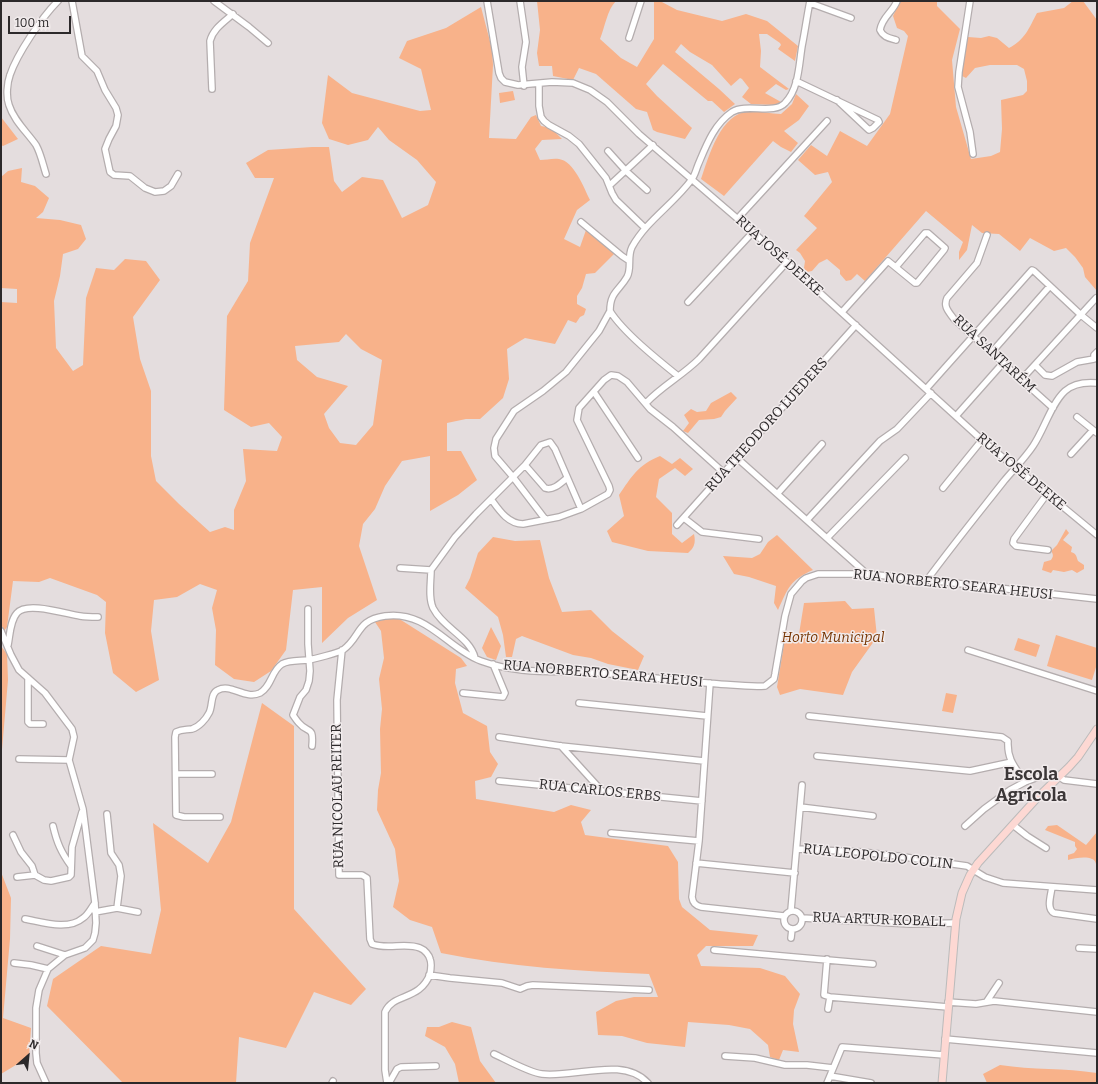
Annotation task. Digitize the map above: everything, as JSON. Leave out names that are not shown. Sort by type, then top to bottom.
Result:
[{"type":"main road","points":[[942,1083],[956,923],[959,899],[967,880],[984,856],[1038,797],[1078,757],[1097,729]]},
{"type":"street","points":[[46,174],[36,146],[14,116],[9,105],[7,95],[9,76],[14,65],[49,10],[58,1]]},
{"type":"street","points":[[72,1],[82,56],[97,71],[105,90],[116,108],[118,115],[116,126],[105,149],[110,172],[114,175],[130,176],[145,188],[155,192],[164,191],[171,186],[178,174]]},
{"type":"street","points":[[214,1],[268,42]]},
{"type":"street","name":"RUA JOSÉ DEEKE","points":[[487,1],[501,78],[509,84],[524,86],[563,82],[573,83],[590,90],[607,102],[630,126],[738,218],[982,440],[1097,535]]},
{"type":"street","points":[[520,1],[526,42],[522,67],[524,86]]},
{"type":"street","points":[[629,38],[641,1]]},
{"type":"street","points":[[896,40],[885,37],[880,30],[883,19],[895,7],[897,1]]},
{"type":"street","points":[[970,1],[958,87],[970,132],[973,154]]},
{"type":"street","points":[[545,519],[495,456],[494,448],[496,439],[514,411],[543,391],[566,372],[599,331],[610,311],[612,296],[628,275],[628,260],[632,247],[645,228],[692,179],[711,136],[726,117],[732,112],[742,108],[774,108],[784,104],[796,81],[810,2],[851,18]]},
{"type":"street","points":[[212,89],[211,36],[233,14]]},
{"type":"street","points":[[796,81],[837,100],[878,120],[879,122],[869,130],[837,100]]},
{"type":"street","points":[[539,84],[538,106],[544,121],[574,139],[606,178],[616,200],[645,228]]},
{"type":"street","points":[[738,218],[827,121]]},
{"type":"street","points":[[610,185],[653,145]]},
{"type":"street","points":[[608,151],[647,190]]},
{"type":"street","points":[[581,222],[628,260]]},
{"type":"street","points":[[688,302],[753,232]]},
{"type":"street","points":[[842,312],[888,261],[917,283],[944,250],[944,248],[928,233],[925,233],[896,267]]},
{"type":"street","name":"RUA SANTARÉM","points":[[987,235],[978,263],[945,302],[945,305],[949,312],[973,336],[1053,408]]},
{"type":"street","points":[[646,403],[662,387],[691,367],[699,359],[787,262]]},
{"type":"street","points":[[926,389],[1032,270],[1097,328]]},
{"type":"street","points":[[991,353],[1050,286]]},
{"type":"street","points":[[1021,380],[1096,298]]},
{"type":"street","points":[[610,311],[615,319],[638,341],[678,376]]},
{"type":"street","name":"RUA THEODORO LUEDERS","points":[[677,525],[856,325]]},
{"type":"street","points":[[1036,365],[1046,374],[1052,376],[1077,362],[1095,360],[1094,355],[1097,352]]},
{"type":"street","points":[[956,416],[1003,363]]},
{"type":"street","points":[[491,499],[501,513],[512,522],[519,524],[559,517],[582,509],[608,494],[610,490],[609,486],[577,420],[579,408],[604,380],[611,375],[618,376],[627,382],[654,413],[673,427],[724,473]]},
{"type":"street","points":[[927,580],[1034,445],[1053,408],[1064,392],[1069,388],[1084,383],[1097,383]]},
{"type":"street","points":[[594,392],[638,458]]},
{"type":"street","points":[[807,520],[880,441],[897,429],[931,393]]},
{"type":"street","points":[[1071,454],[1095,432],[1077,417]]},
{"type":"street","points":[[943,488],[982,440]]},
{"type":"street","points":[[475,658],[471,647],[444,622],[433,608],[430,600],[431,570],[464,527],[525,465],[541,445],[550,442],[555,449],[582,509]]},
{"type":"street","points":[[778,493],[822,444]]},
{"type":"street","points":[[737,458],[867,574]]},
{"type":"street","points":[[827,538],[905,458]]},
{"type":"street","points":[[525,465],[548,490],[552,489],[567,478]]},
{"type":"street","points":[[1047,494],[1014,538],[1013,542],[1016,546],[1048,550]]},
{"type":"street","points":[[684,518],[702,532],[759,539]]},
{"type":"street","points":[[400,568],[431,570]]},
{"type":"street","name":"RUA NORBERTO SEARA HEUSI","points":[[342,650],[366,622],[374,618],[392,615],[414,619],[425,624],[475,658],[520,670],[598,673],[710,683],[765,686],[774,679],[788,600],[797,585],[806,578],[818,574],[867,574],[1097,599]]},
{"type":"street","points":[[8,645],[13,618],[18,611],[23,609],[37,608],[82,617],[98,617]]},
{"type":"street","points":[[308,609],[309,681],[306,690],[300,697],[294,715],[299,724],[311,732],[313,736],[312,746]]},
{"type":"street","points":[[1,631],[19,670],[45,693],[72,729],[74,737],[69,760],[83,809],[95,912],[95,933],[93,940],[80,951],[65,955],[48,969],[39,990],[36,1008],[37,1063],[46,1083]]},
{"type":"street","points":[[220,817],[184,817],[176,815],[176,732],[180,730],[193,729],[201,723],[209,713],[215,692],[219,689],[225,688],[247,694],[258,694],[270,684],[275,672],[283,663],[309,660],[342,650]]},
{"type":"street","name":"RUA NICOLAU REITER","points":[[342,650],[337,700],[339,875],[362,876],[367,878],[370,939],[372,944],[378,946],[421,948],[428,955],[431,962],[429,975]]},
{"type":"street","points":[[968,650],[1097,691]]},
{"type":"street","points":[[463,693],[503,697],[505,693],[493,664]]},
{"type":"street","points":[[28,678],[28,722],[30,724],[43,724]]},
{"type":"street","points":[[710,683],[699,841],[692,897],[693,902],[696,905],[784,916]]},
{"type":"street","points":[[579,703],[707,716]]},
{"type":"street","points":[[809,716],[1002,737],[1008,741],[1007,753],[1024,782]]},
{"type":"street","points":[[499,737],[561,746],[704,761]]},
{"type":"street","points":[[561,746],[601,790]]},
{"type":"street","points":[[817,756],[970,771],[1012,762]]},
{"type":"street","points":[[19,759],[69,760]]},
{"type":"street","points":[[965,826],[984,809],[1010,790],[1024,782],[1048,773],[1054,773],[1067,780],[1097,784]]},
{"type":"street","points":[[176,774],[212,774]]},
{"type":"street","name":"RUA CARLOS ERBS","points":[[499,781],[702,801]]},
{"type":"street","name":"RUA LEOPOLDO COLIN","points":[[802,785],[797,849],[862,852],[897,856],[961,865],[974,870],[985,877],[1003,883],[1097,890]]},
{"type":"street","points":[[800,807],[873,816]]},
{"type":"street","points":[[17,877],[35,875],[44,880],[50,881],[66,879],[71,875],[72,847],[83,809]]},
{"type":"street","points":[[107,814],[111,853],[119,865],[121,876],[117,908]]},
{"type":"street","points":[[1013,825],[1046,848]]},
{"type":"street","points":[[53,826],[56,841],[61,852],[71,866]]},
{"type":"street","points":[[612,832],[699,841]]},
{"type":"street","points":[[13,835],[21,852],[32,866],[35,875]]},
{"type":"street","points":[[791,910],[798,912],[802,918],[801,924],[792,929],[784,923],[784,916],[791,910],[797,849]]},
{"type":"street","points":[[696,863],[795,873]]},
{"type":"street","points":[[1052,887],[1049,908],[1051,912],[1097,919]]},
{"type":"street","points":[[25,919],[60,924],[79,922],[85,917],[94,903]]},
{"type":"street","points":[[95,912],[117,908],[138,912]]},
{"type":"street","name":"RUA ARTUR KOBALL","points":[[802,918],[910,924],[956,923]]},
{"type":"street","points":[[791,938],[792,929]]},
{"type":"street","points":[[37,946],[65,955]]},
{"type":"street","points":[[1080,948],[1097,949]]},
{"type":"street","points":[[714,950],[873,964]]},
{"type":"street","points":[[827,959],[824,995],[830,997],[948,1005],[976,1004],[994,1001],[1097,1012]]},
{"type":"street","points":[[14,963],[48,969]]},
{"type":"street","points":[[388,1083],[384,1070],[385,1012],[388,1006],[393,1002],[411,996],[417,992],[424,985],[429,975],[502,982],[520,990],[527,986],[533,986],[649,990]]},
{"type":"street","points":[[987,1001],[999,983]]},
{"type":"street","points":[[828,1009],[830,997]]},
{"type":"street","points":[[945,1039],[1097,1053]]},
{"type":"street","points":[[827,1083],[842,1047],[944,1055]]},
{"type":"street","points":[[494,1054],[538,1073],[570,1073],[619,1069],[633,1072],[648,1083]]},
{"type":"street","points":[[725,1056],[755,1058],[785,1065],[807,1065],[833,1068]]},
{"type":"street","points":[[388,1083],[397,1069],[402,1067],[436,1066]]},
{"type":"street","points":[[830,1076],[871,1083]]},
{"type":"green space","points":[[537,1],[616,1],[608,14],[600,39],[621,58],[637,67],[654,39],[654,1],[660,1],[677,10],[722,21],[746,14],[767,21],[798,46],[795,61],[778,49],[781,45],[780,43],[767,34],[759,34],[761,51],[760,67],[789,89],[786,90],[776,84],[765,93],[781,102],[775,105],[751,104],[742,97],[749,88],[742,79],[740,78],[731,86],[712,65],[690,52],[681,44],[675,52],[735,104],[724,112],[712,101],[708,101],[663,64],[646,84],[692,128],[685,139],[657,132],[653,130],[647,112],[636,109],[596,74],[579,68],[573,80],[553,76],[552,66],[539,66],[537,53],[540,30]]},
{"type":"green space","points":[[900,1],[937,1],[937,6],[960,29],[952,60],[956,107],[971,159],[991,156],[1000,152],[1002,129],[1001,100],[1023,95],[1027,91],[1027,81],[1024,69],[1017,65],[990,65],[975,68],[966,78],[962,76],[963,50],[968,37],[981,38],[989,36],[997,38],[1009,48],[1023,37],[1037,13],[1064,8],[1073,1],[1083,1],[1097,20],[1097,291],[1085,277],[1083,268],[1066,248],[1054,251],[1030,238],[1020,251],[999,234],[982,233],[972,225],[967,250],[959,260],[959,252],[963,242],[926,211],[865,281],[857,274],[851,280],[846,281],[840,274],[840,270],[827,259],[819,263],[812,271],[807,272],[804,268],[805,261],[796,250],[817,228],[804,216],[832,182],[828,172],[815,175],[798,160],[811,145],[827,156],[840,131],[867,146],[890,114],[908,36],[904,31],[897,28],[893,16]]},
{"type":"green space","points":[[481,7],[492,49],[493,65],[489,138],[516,139],[531,117],[536,115],[541,126],[551,128],[562,139],[542,140],[535,149],[540,160],[559,159],[569,165],[582,182],[590,200],[577,210],[564,239],[580,247],[586,230],[615,253],[595,273],[586,274],[582,288],[577,296],[577,304],[586,309],[584,315],[580,317],[576,323],[568,320],[555,344],[525,338],[507,349],[509,379],[503,398],[480,419],[466,419],[447,423],[447,451],[461,451],[477,480],[458,495],[430,511],[430,456],[402,461],[385,486],[375,509],[363,524],[359,546],[377,600],[348,618],[322,643],[322,587],[293,590],[286,650],[271,671],[254,682],[234,679],[215,665],[216,630],[212,608],[217,590],[200,584],[177,597],[154,600],[151,631],[159,680],[136,692],[113,673],[105,633],[106,602],[97,595],[50,578],[39,582],[13,581],[7,627],[4,631],[1,624],[1,302],[17,303],[17,289],[1,288],[1,177],[8,171],[22,168],[21,182],[35,186],[49,198],[43,212],[36,218],[60,220],[81,225],[86,239],[78,249],[63,254],[54,301],[56,348],[73,371],[83,365],[86,298],[96,268],[114,270],[125,259],[146,261],[160,280],[133,317],[140,359],[151,391],[151,456],[156,481],[210,532],[225,527],[234,530],[234,510],[246,481],[243,449],[277,451],[282,437],[269,423],[251,427],[224,410],[227,316],[248,281],[250,243],[274,178],[255,178],[246,163],[268,150],[329,147],[334,181],[342,192],[362,177],[383,180],[402,218],[428,205],[436,182],[417,160],[389,140],[378,127],[368,140],[348,145],[329,139],[322,123],[328,75],[352,93],[420,111],[431,110],[421,69],[399,58],[407,41],[446,28]],"holes":[[[346,334],[361,349],[382,360],[373,425],[356,445],[340,443],[329,428],[324,414],[348,386],[317,377],[297,360],[295,346],[339,342]]]},
{"type":"green space","points":[[513,91],[515,100],[500,103],[499,93]]},
{"type":"green space","points":[[796,94],[809,106],[799,120],[784,131],[798,143],[791,152],[773,141],[724,196],[701,179],[717,137],[723,127],[731,119],[750,111],[781,114],[792,104]]},
{"type":"green space","points":[[1,117],[18,139],[3,146],[1,145]]},
{"type":"green space","points":[[731,392],[737,398],[721,417],[699,420],[688,433],[683,431],[689,423],[684,415],[691,409],[697,412],[706,411],[711,403]]},
{"type":"green space","points":[[660,456],[672,464],[680,458],[693,469],[685,476],[675,468],[659,479],[656,497],[672,513],[672,534],[682,543],[694,534],[694,545],[688,553],[648,551],[612,542],[607,531],[624,516],[619,495],[628,482],[641,467],[652,459]]},
{"type":"green space","points":[[1066,529],[1069,533],[1063,540],[1072,547],[1071,552],[1075,554],[1078,561],[1084,565],[1084,569],[1077,573],[1072,570],[1064,572],[1053,570],[1051,573],[1042,570],[1044,562],[1052,559],[1053,555],[1051,551],[1057,545]]},
{"type":"green space","points":[[777,535],[813,570],[794,581],[787,590],[778,610],[774,603],[776,586],[749,577],[734,574],[723,556],[752,558],[760,554],[768,542]]},
{"type":"green space","points":[[493,537],[515,541],[540,540],[549,578],[562,612],[591,610],[612,631],[644,656],[638,670],[573,655],[522,636],[516,639],[512,657],[506,657],[503,635],[498,617],[465,588],[470,578],[478,553]]},
{"type":"green space","name":"Horto Municipal","points":[[845,601],[852,609],[874,608],[877,637],[852,672],[843,695],[800,689],[780,695],[777,687],[786,632],[799,634],[804,603]]},
{"type":"green space","points":[[392,617],[401,620],[461,658],[467,666],[456,669],[455,683],[463,713],[487,726],[490,752],[498,764],[491,777],[475,781],[476,799],[554,812],[571,805],[591,810],[581,822],[585,835],[668,846],[678,862],[679,899],[682,907],[710,930],[758,935],[753,946],[706,946],[697,955],[701,966],[760,968],[785,976],[800,994],[794,1010],[793,1024],[799,1052],[783,1050],[779,1060],[770,1057],[768,1045],[750,1029],[729,1025],[688,1022],[685,1047],[647,1043],[622,1036],[598,1035],[596,1012],[616,1001],[634,997],[658,997],[649,974],[570,970],[518,965],[441,953],[432,927],[410,920],[393,907],[399,881],[395,849],[377,810],[381,773],[380,729],[382,709],[379,679],[384,658],[381,631],[375,622]]},
{"type":"green space","points":[[491,627],[501,646],[496,660],[487,657],[482,648]]},
{"type":"green space","points":[[1056,635],[1097,648],[1097,664],[1092,680],[1047,666]]},
{"type":"green space","points":[[1018,638],[1040,645],[1036,657],[1014,650]]},
{"type":"green space","points":[[1,646],[7,654],[8,680],[1,761]]},
{"type":"green space","points":[[946,693],[957,695],[953,713],[942,711]]},
{"type":"green space","points":[[262,703],[294,726],[294,909],[366,989],[351,1005],[314,992],[286,1048],[239,1037],[236,1083],[123,1083],[47,1006],[53,979],[101,946],[151,954],[161,910],[153,823],[208,863],[231,822]]},
{"type":"green space","points":[[1057,825],[1086,845],[1097,832],[1097,868],[1094,860],[1090,858],[1068,860],[1068,855],[1074,853],[1077,849],[1075,842],[1045,830],[1048,826]]},
{"type":"green space","points":[[1,872],[11,898],[10,939],[3,1018],[31,1028],[29,1057],[1,1074]]},
{"type":"green space","points":[[452,1022],[471,1027],[480,1061],[496,1083],[459,1083],[455,1064],[445,1047],[425,1036],[427,1027],[439,1027]]},
{"type":"green space","points":[[1000,1065],[1097,1073],[1097,1083],[987,1083],[983,1074]]},
{"type":"district","name":"Escola Agrícola","points":[[1031,785]]}]
